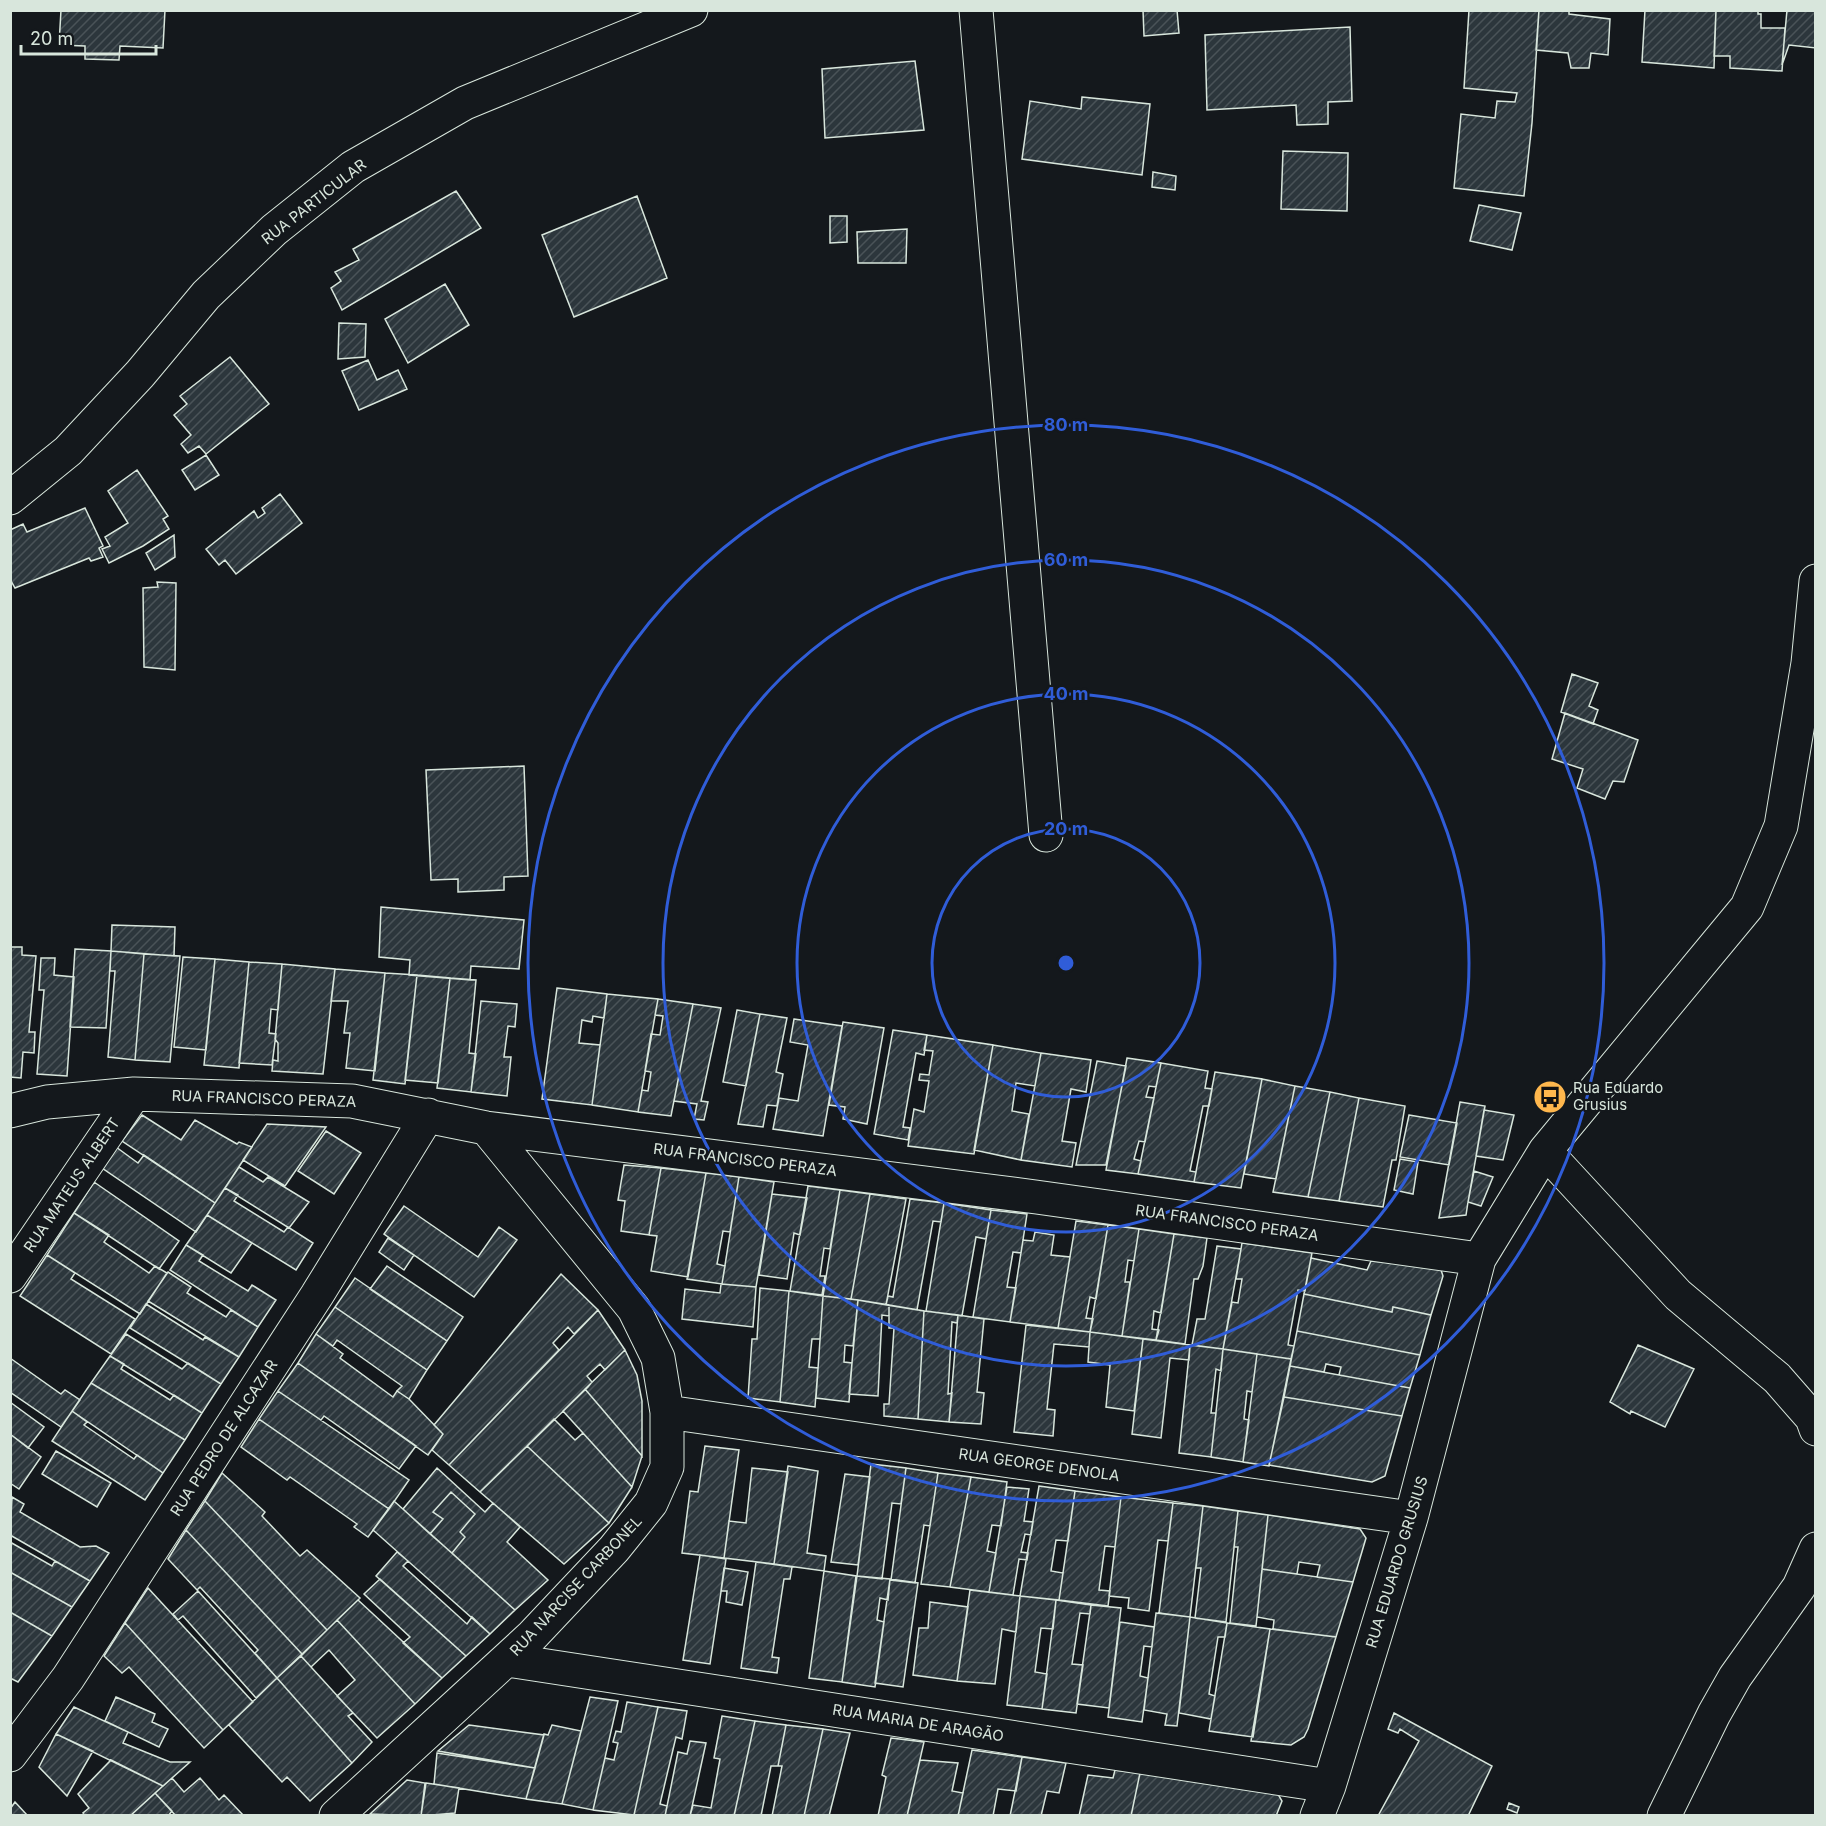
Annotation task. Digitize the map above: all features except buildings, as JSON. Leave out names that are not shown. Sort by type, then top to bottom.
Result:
[{"type":"street","name":"RUA PARTICULAR","points":[[10,498],[68,451],[140,374],[215,287],[274,230],[353,167],[465,103],[691,10]]},
{"type":"street","points":[[975,10],[1046,835]]},
{"type":"street","name":"RUA EDUARDO GRUSIUS","points":[[1317,1815],[1329,1786],[1411,1518],[1479,1259],[1545,1151],[1747,907],[1781,826],[1808,663],[1815,581]]},
{"type":"street","name":"RUA FRANCISCO PERAZA","points":[[10,1111],[48,1102],[134,1094],[352,1101],[486,1128],[1036,1197],[1479,1259]]},
{"type":"street","name":"RUA MATEUS ALBERT","points":[[10,1276],[134,1094]]},
{"type":"street","name":"RUA PEDRO DE ALCAZAR","points":[[10,1755],[68,1678],[317,1295],[428,1115]]},
{"type":"street","name":"RUA NARCISE CARBONEL","points":[[336,1815],[508,1660],[614,1549],[651,1503],[667,1467],[667,1412],[658,1358],[634,1309],[486,1128]]},
{"type":"street","points":[[1545,1151],[1678,1295],[1777,1378],[1812,1418],[1815,1429]]},
{"type":"street","name":"RUA GEORGE DENOLA","points":[[667,1412],[1411,1518]]},
{"type":"street","points":[[1664,1815],[1719,1705],[1735,1677],[1799,1587],[1815,1549]]},
{"type":"street","name":"RUA MARIA DE ARAGÃO","points":[[508,1660],[1329,1786]]},
{"type":"place","name":"Rua Eduardo Grusius","points":[[1550,1097]]}]
